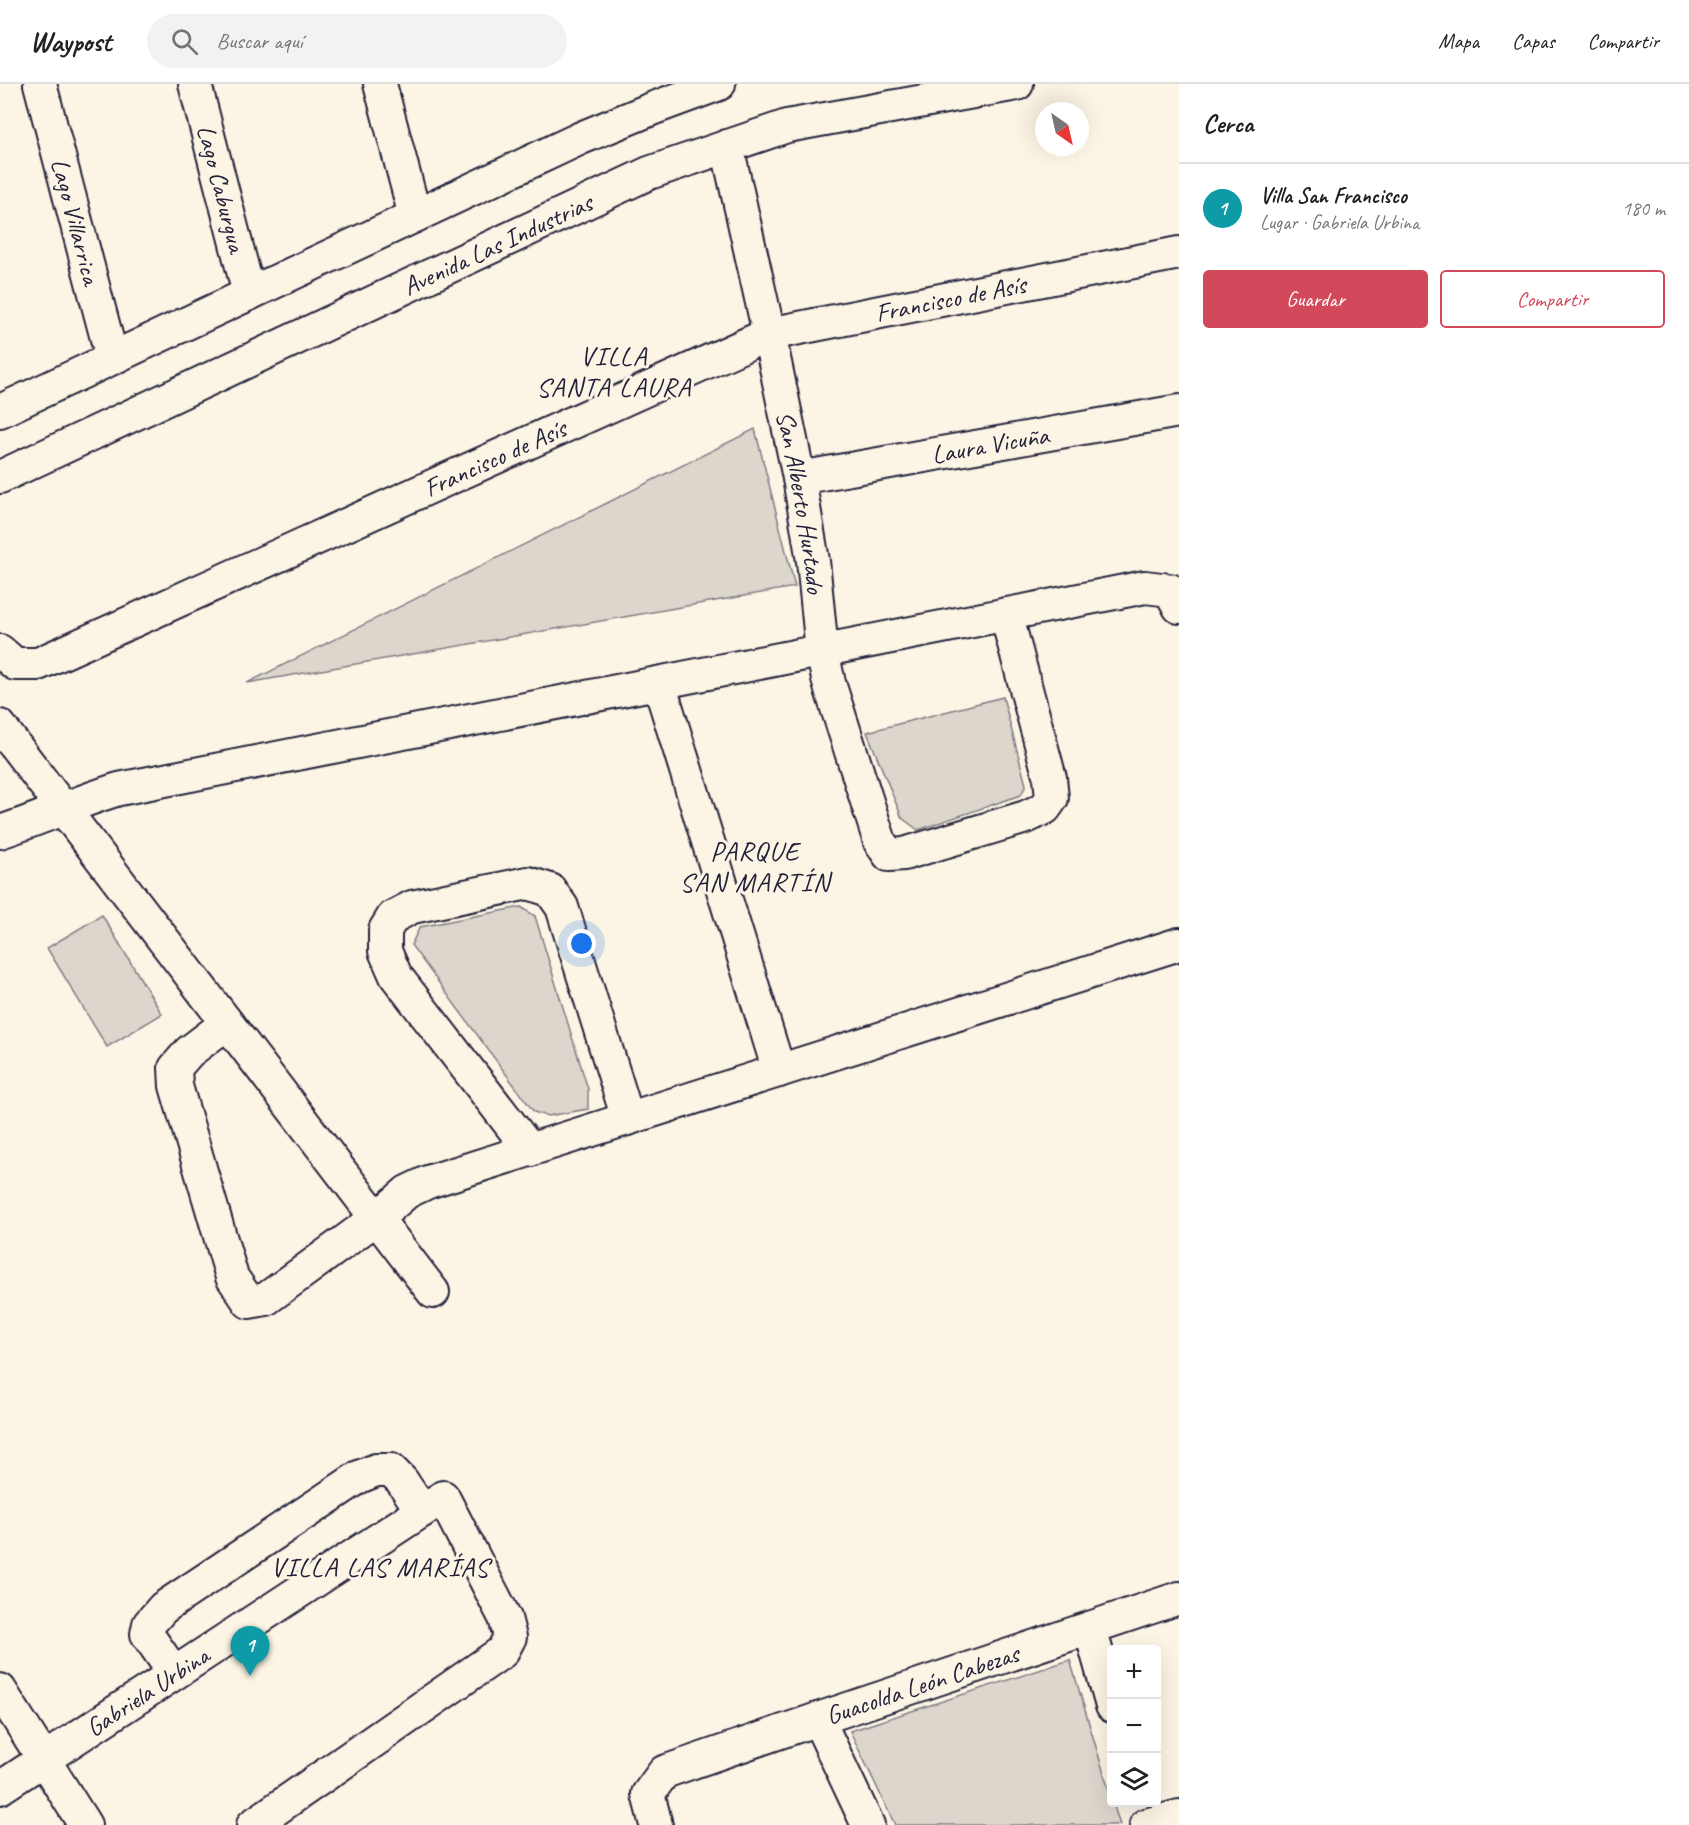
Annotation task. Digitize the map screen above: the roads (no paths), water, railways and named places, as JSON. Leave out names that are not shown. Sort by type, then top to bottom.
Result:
[{"type":"street","name":"Lago Villarrica","points":[[40,84],[112,358]]},
{"type":"street","name":"Lago Caburgua","points":[[195,84],[249,294]]},
{"type":"street","points":[[380,84],[415,216]]},
{"type":"street","points":[[0,411],[581,138],[719,84]]},
{"type":"street","name":"Avenida Las Industrias","points":[[0,477],[649,173],[787,126],[1017,84]]},
{"type":"street","name":"San Alberto Hurtado","points":[[727,146],[799,477],[813,561],[822,651],[829,683],[880,842],[889,855],[904,854],[1026,817],[1045,808],[1052,798],[1050,778],[1006,614]]},
{"type":"street","name":"Francisco de Asís","points":[[0,651],[15,664],[38,664],[769,334],[1179,253]]},
{"type":"street","name":"Laura Vicuña","points":[[799,477],[1179,411]]},
{"type":"street","points":[[10,829],[119,789],[1145,587],[1170,590],[1179,607]]},
{"type":"street","points":[[659,683],[779,1071]]},
{"type":"street","points":[[0,726],[433,1292]]},
{"type":"street","points":[[530,1150],[396,976],[385,951],[386,930],[393,917],[412,907],[528,883],[550,890],[562,907],[628,1119]]},
{"type":"street","points":[[227,1023],[189,1052],[175,1068],[176,1086],[232,1277],[249,1302],[266,1299],[377,1218],[407,1192],[428,1182],[1179,944]]},
{"type":"street","points":[[174,1673],[147,1634],[149,1624],[163,1608],[359,1477],[376,1470],[391,1470],[432,1504],[505,1618],[510,1637],[502,1652],[253,1825]]},
{"type":"street","name":"Gabriela Urbina","points":[[0,1788],[432,1504]]},
{"type":"street","name":"Guacolda León Cabezas","points":[[656,1825],[648,1794],[664,1772],[1179,1598]]},
{"type":"street","points":[[1090,1628],[1110,1699]]},
{"type":"street","points":[[0,1690],[85,1825]]},
{"type":"street","points":[[818,1719],[868,1825]]},
{"type":"street","points":[[1139,1807],[1145,1825],[1179,1816]]},
{"type":"place","name":"Villa San Francisco","points":[[250,1676]]},
{"type":"district","name":"VILLA SANTA LAURA","points":[[614,372]]},
{"type":"district","name":"PARQUE SAN MARTÍN","points":[[755,866]]},
{"type":"district","name":"VILLA LAS MARÍAS","points":[[380,1567]]}]
